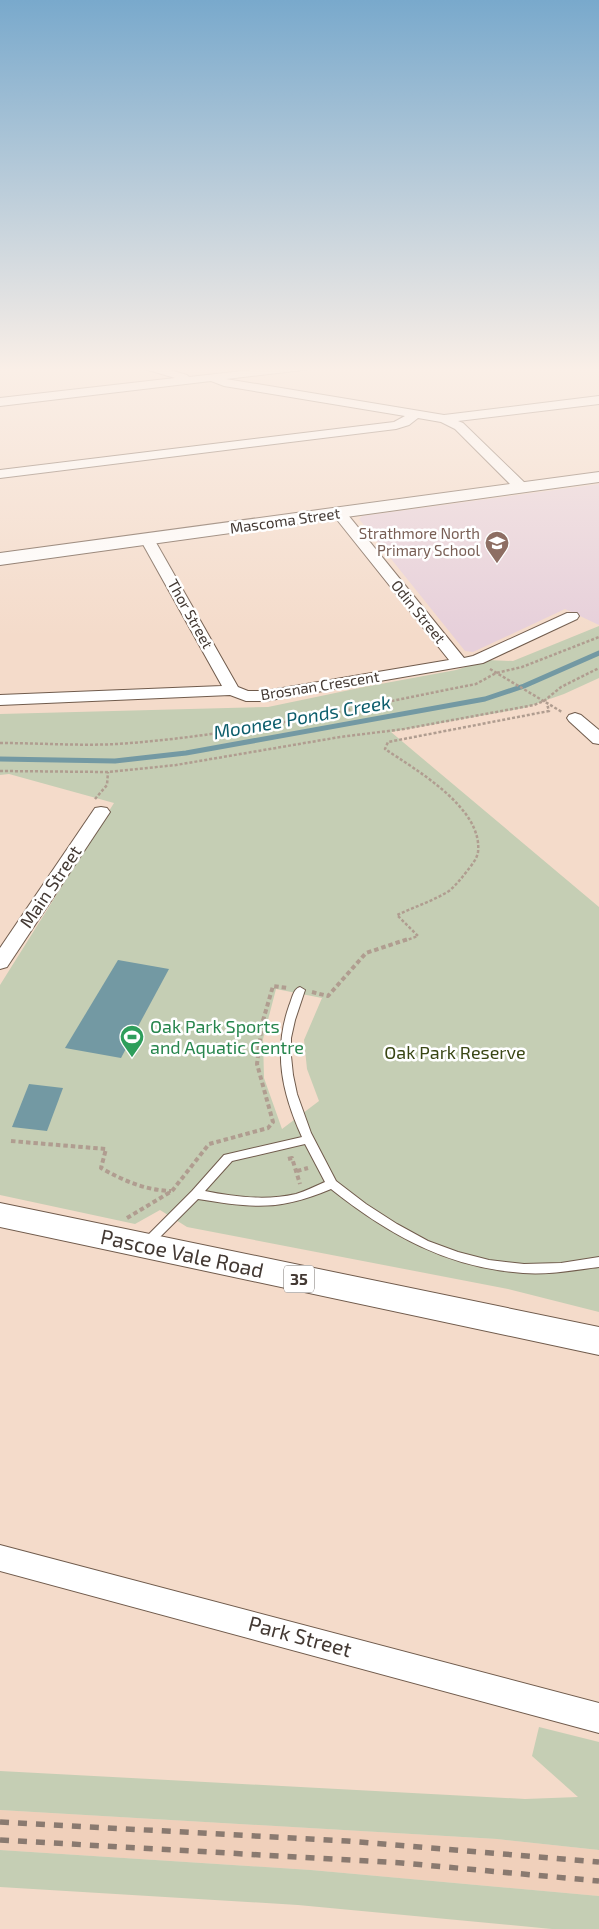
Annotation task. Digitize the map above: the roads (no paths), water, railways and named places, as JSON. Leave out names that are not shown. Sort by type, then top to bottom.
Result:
[{"type":"main road","name":"Mascoma Street","points":[[0,560],[599,478]]},
{"type":"main road","name":"Pascoe Vale Road","points":[[0,1214],[599,1341]]},
{"type":"street","points":[[0,474],[137,457]]},
{"type":"street","points":[[491,457],[522,488]]},
{"type":"street","name":"Odin Street","points":[[340,513],[460,663]]},
{"type":"street","name":"Thor Street","points":[[147,540],[232,690]]},
{"type":"street","name":"Brosnan Crescent","points":[[0,700],[232,690],[246,696],[264,696],[477,660],[572,616]]},
{"type":"street","points":[[575,718],[599,739]]},
{"type":"street","name":"Main Street","points":[[0,963],[95,809]]},
{"type":"street","name":"Park Street","points":[[0,1558],[599,1718]]},
{"type":"lane","points":[[300,990],[286,1039],[288,1079],[297,1108],[321,1165],[332,1184],[379,1220],[432,1248],[459,1258],[486,1265],[514,1268],[550,1268],[599,1262]]},
{"type":"lane","points":[[144,1246],[196,1194],[228,1158],[310,1139]]},
{"type":"lane","points":[[196,1194],[245,1203],[271,1203],[297,1198],[332,1184]]},
{"type":"water","points":[[118,960],[169,969],[121,1058],[65,1048]]},
{"type":"water","points":[[29,1084],[63,1088],[47,1131],[12,1127]]},
{"type":"waterway","name":"Moonee Ponds Creek","points":[[0,759],[115,761],[186,753],[485,699],[524,686],[599,653]]},
{"type":"railway","points":[[0,1822],[347,1841],[599,1862]]},
{"type":"railway","points":[[0,1840],[402,1863],[599,1881]]},
{"type":"place","name":"Strathmore North Primary School","points":[[497,564]]},
{"type":"place","name":"Oak Park Sports and Aquatic Centre","points":[[132,1058]]},
{"type":"park label","name":"Oak Park Reserve","points":[[455,1053]]}]
